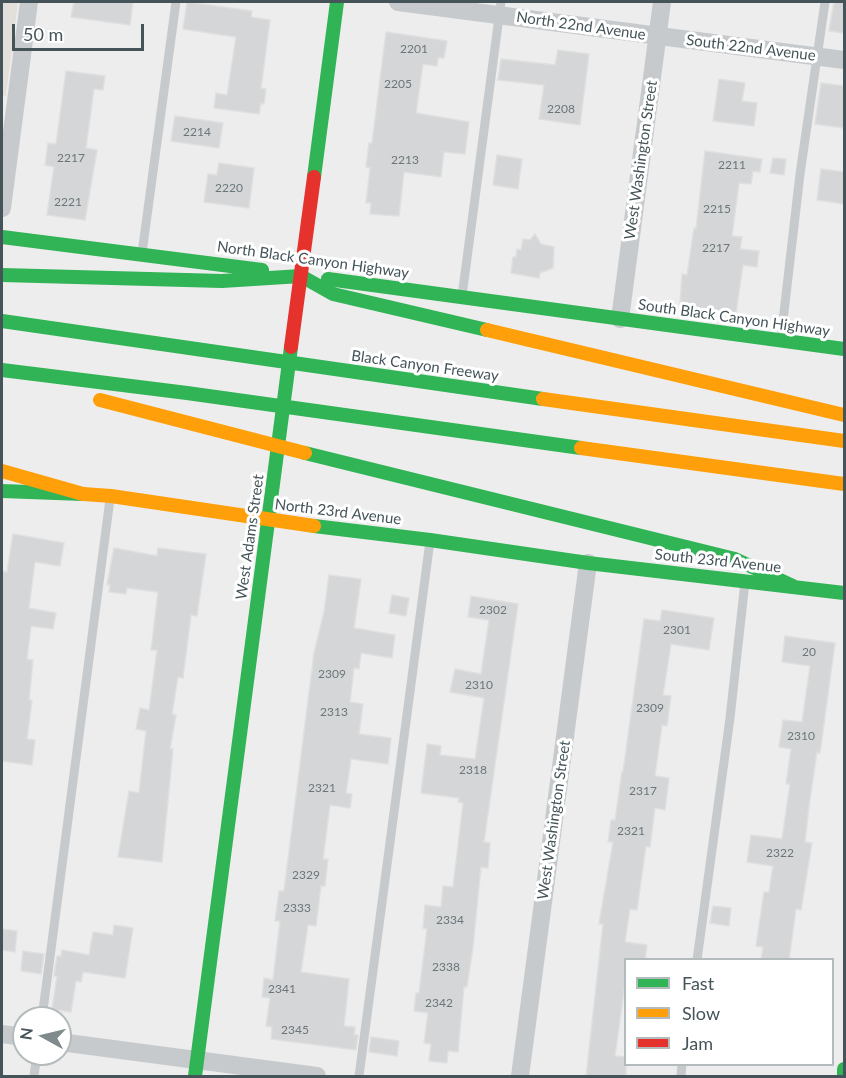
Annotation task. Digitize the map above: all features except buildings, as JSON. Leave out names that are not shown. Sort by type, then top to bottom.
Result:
[{"type":"main road","name":"West Adams Street","points":[[196,1068],[337,2]]},
{"type":"main road","name":"North Black Canyon Highway","points":[[2,237],[224,263],[301,276],[620,319]]},
{"type":"main road","points":[[2,275],[222,280],[301,276],[333,294],[844,415]]},
{"type":"main road","name":"South Black Canyon Highway","points":[[620,319],[844,350]]},
{"type":"main road","name":"Black Canyon Freeway","points":[[2,321],[844,441]]},
{"type":"main road","points":[[3,370],[85,396],[399,477],[735,559],[793,586]]},
{"type":"main road","points":[[3,370],[211,396],[844,484]]},
{"type":"main road","points":[[2,471],[83,494]]},
{"type":"main road","points":[[2,490],[24,494],[83,494]]},
{"type":"main road","name":"North 23rd Avenue","points":[[83,494],[111,496],[588,563]]},
{"type":"main road","name":"South 23rd Avenue","points":[[588,563],[844,593]]},
{"type":"main road","points":[[844,1069],[844,1077]]},
{"type":"street","points":[[2,208],[29,2]]},
{"type":"street","name":"North 22nd Avenue","points":[[398,2],[500,8],[658,36]]},
{"type":"street","name":"West Washington Street","points":[[620,319],[662,2]]},
{"type":"street","name":"South 22nd Avenue","points":[[658,36],[844,60]]},
{"type":"street","name":"West Washington Street","points":[[520,1077],[588,563]]},
{"type":"street","points":[[72,1044],[196,1068],[317,1077]]},
{"type":"lane","points":[[142,255],[177,2]]},
{"type":"lane","points":[[780,340],[797,196],[825,2]]},
{"type":"lane","points":[[462,297],[500,8]]},
{"type":"lane","points":[[44,1006],[111,496]]},
{"type":"lane","points":[[360,1077],[430,540]]},
{"type":"lane","points":[[697,958],[746,582]]},
{"type":"shaded area","points":[[2,2],[18,2],[6,96],[2,95]]},
{"type":"traffic: fast","points":[[314,177],[337,2]]},
{"type":"traffic: fast","points":[[2,237],[262,270]]},
{"type":"traffic: fast","points":[[2,275],[222,281],[301,276],[333,294],[487,330]]},
{"type":"traffic: fast","points":[[328,279],[844,349]]},
{"type":"traffic: fast","points":[[2,321],[543,399]]},
{"type":"traffic: fast","points":[[195,1076],[291,347]]},
{"type":"traffic: fast","points":[[2,370],[187,393],[581,448]]},
{"type":"traffic: fast","points":[[305,453],[735,559],[793,586]]},
{"type":"traffic: fast","points":[[2,491],[83,494]]},
{"type":"traffic: fast","points":[[314,526],[588,563],[844,593]]},
{"type":"traffic: fast","points":[[844,1069],[844,1076]]},
{"type":"traffic: slow","points":[[487,330],[844,415]]},
{"type":"traffic: slow","points":[[543,399],[844,441]]},
{"type":"traffic: slow","points":[[100,400],[305,453]]},
{"type":"traffic: slow","points":[[581,448],[844,484]]},
{"type":"traffic: slow","points":[[2,471],[83,494],[111,496],[314,526]]},
{"type":"traffic: jam","points":[[291,347],[314,177]]}]
